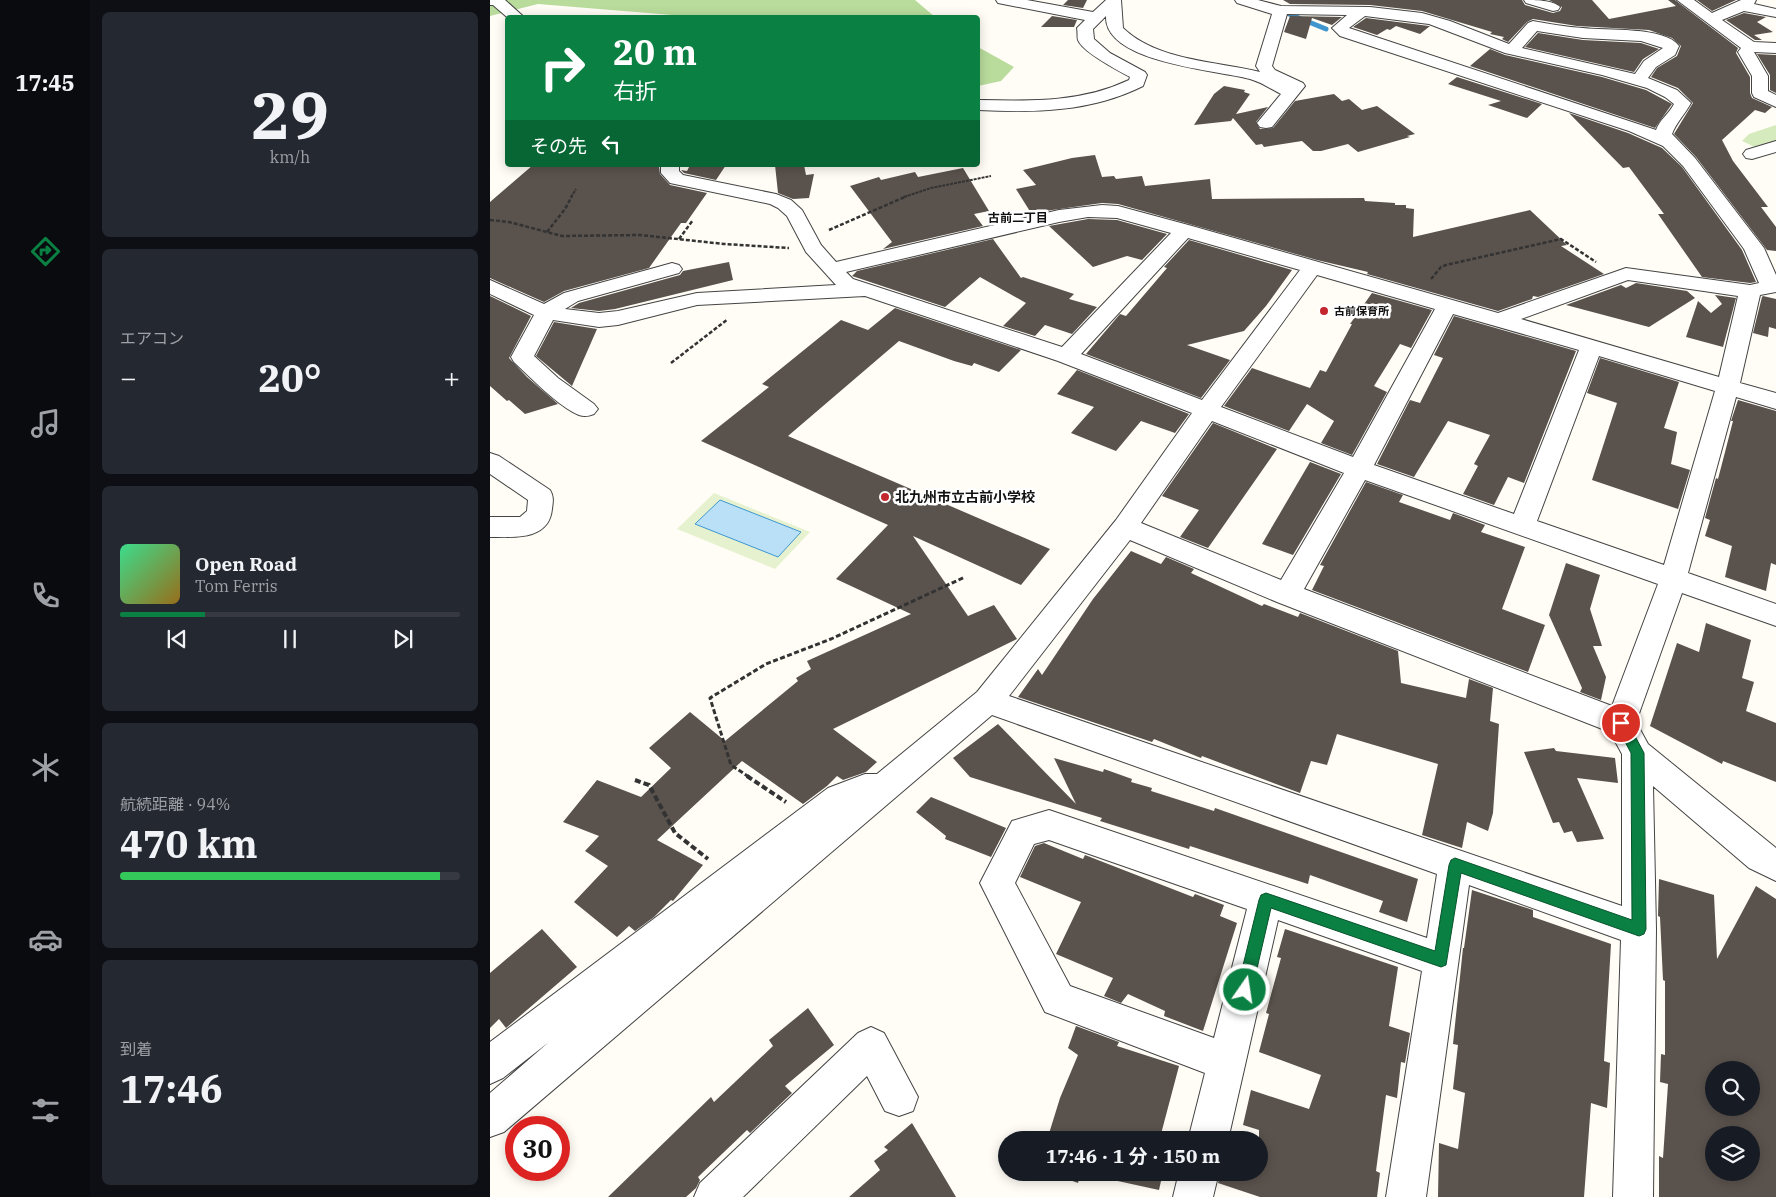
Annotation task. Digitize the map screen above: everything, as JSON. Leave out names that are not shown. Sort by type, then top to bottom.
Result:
[{"type":"street","points":[[490,0],[497,1],[514,15]]},
{"type":"street","points":[[1003,0],[1096,17]]},
{"type":"street","points":[[980,105],[1068,104],[1102,98],[1124,91],[1137,84],[1140,75],[1104,56],[1086,41],[1085,28],[1113,0],[1116,8],[1114,28],[1122,38],[1169,57],[1258,77],[1292,94]]},
{"type":"street","points":[[1242,0],[1282,10],[1360,13],[1391,7],[1422,18],[1448,24],[1512,50],[1564,61],[1638,81],[1679,98],[1683,104],[1676,116],[1667,123],[1663,135],[1689,162],[1754,248],[1774,287],[1750,291],[1626,274],[1499,320]]},
{"type":"street","points":[[1531,0],[1553,7]]},
{"type":"street","points":[[1684,0],[1750,47],[1776,48]]},
{"type":"street","points":[[1710,19],[1746,3],[1776,13]]},
{"type":"street","points":[[1266,123],[1297,86],[1270,73],[1264,66],[1282,10]]},
{"type":"street","points":[[1360,13],[1340,28],[1345,33],[1635,127],[1670,142]]},
{"type":"street","points":[[1512,50],[1533,26],[1584,33],[1649,37],[1664,41],[1671,46],[1669,52],[1650,64],[1638,81]]},
{"type":"street","points":[[1352,54],[1371,41]]},
{"type":"street","points":[[1750,47],[1746,52],[1760,76],[1760,93],[1776,102]]},
{"type":"street","points":[[1525,92],[1564,61]]},
{"type":"street","points":[[1752,154],[1775,147]]},
{"type":"street","points":[[670,167],[670,173],[678,179],[788,204],[798,218],[811,244],[831,269],[846,283],[1066,356],[1359,469],[1776,615]]},
{"type":"street","points":[[831,269],[1014,227],[1057,214],[1098,210],[1118,212],[1591,346],[1776,401]]},
{"type":"street","points":[[1066,356],[1185,230]]},
{"type":"street","points":[[490,1118],[576,1044],[988,701],[1125,527],[1207,410],[1312,268]]},
{"type":"street","points":[[586,409],[550,383],[522,357],[546,313],[570,297],[672,269]]},
{"type":"street","points":[[490,286],[546,313],[599,320],[618,318],[697,299],[866,290]]},
{"type":"street","points":[[1621,723],[1673,579],[1728,386],[1750,291]]},
{"type":"street","points":[[737,312],[755,295]]},
{"type":"street","points":[[1287,594],[1359,469],[1447,306]]},
{"type":"street","points":[[1522,527],[1591,346]]},
{"type":"street","points":[[490,462],[541,496],[539,515],[526,527],[490,527]]},
{"type":"street","points":[[1125,527],[1287,594],[1621,723],[1637,753],[1761,857],[1776,865]]},
{"type":"street","points":[[988,701],[1639,929]]},
{"type":"street","points":[[1633,1197],[1639,929],[1637,753]]},
{"type":"street","points":[[490,1065],[839,798],[865,788],[885,788]]},
{"type":"street","points":[[1227,1062],[1058,999],[997,883],[1023,832],[1049,825],[1441,960]]},
{"type":"street","points":[[1406,1197],[1455,865]]},
{"type":"street","points":[[1210,1131],[1266,900]]},
{"type":"street","points":[[714,1197],[871,1046],[899,1097]]},
{"type":"street","points":[[1193,1197],[1197,1181]]},
{"type":"path","points":[[490,220],[509,222],[562,236],[640,235],[724,244],[811,244],[907,196],[930,188],[991,176]]},
{"type":"path","points":[[547,232],[566,210],[576,189]]},
{"type":"path","points":[[679,239],[693,220]]},
{"type":"path","points":[[1416,297],[1441,267],[1446,264],[1561,239],[1596,262],[1626,274]]},
{"type":"path","points":[[671,363],[737,312]]},
{"type":"path","points":[[812,818],[731,765],[710,698],[766,664],[831,639],[965,577]]},
{"type":"path","points":[[635,780],[649,785],[675,833],[734,878]]},
{"type":"green space","points":[[490,0],[915,0],[933,15],[672,15],[538,4],[490,16]]},
{"type":"green space","points":[[980,48],[1014,67],[1001,81],[980,86]]},
{"type":"green space","points":[[1776,125],[1776,142],[1757,148],[1742,141],[1749,134]]},
{"type":"green space","points":[[714,493],[810,532],[775,569],[677,529]]},
{"type":"water","points":[[720,500],[801,532],[778,557],[695,524]]},
{"type":"building","points":[[1068,0],[1087,0],[1083,8],[1063,5]]},
{"type":"building","points":[[1283,0],[1522,0],[1525,5],[1553,13],[1560,11],[1562,7],[1549,0],[1592,0],[1609,19],[1676,6],[1668,0],[1675,0],[1738,48],[1736,53],[1750,77],[1750,93],[1752,98],[1772,107],[1765,113],[1755,110],[1722,140],[1733,161],[1768,207],[1761,207],[1776,227],[1776,251],[1767,250],[1696,157],[1674,134],[1693,103],[1678,88],[1651,77],[1657,68],[1677,56],[1681,46],[1672,38],[1649,30],[1577,26],[1533,19],[1527,22],[1508,42],[1502,39],[1504,37],[1490,34],[1492,32],[1422,11],[1370,5],[1290,4]]},
{"type":"building","points":[[1697,0],[1736,0],[1712,11]]},
{"type":"building","points":[[1744,13],[1766,17],[1757,22],[1773,32],[1754,35],[1762,40],[1755,40],[1726,20]]},
{"type":"building","points":[[1052,16],[1077,20],[1074,27],[1041,27]]},
{"type":"building","points":[[1290,16],[1342,17],[1332,25],[1312,18],[1306,39],[1284,32]]},
{"type":"building","points":[[1366,18],[1430,26],[1420,34],[1396,26],[1377,35],[1353,27]]},
{"type":"building","points":[[1538,33],[1583,40],[1641,43],[1659,49],[1643,59],[1634,72],[1525,47]]},
{"type":"building","points":[[1490,49],[1505,55],[1602,77],[1646,90],[1672,104],[1655,128],[1470,66]]},
{"type":"building","points":[[1757,54],[1776,55],[1776,93],[1770,90],[1770,75]]},
{"type":"building","points":[[1457,77],[1542,104],[1527,118],[1488,105],[1501,101],[1448,84]]},
{"type":"building","points":[[1224,86],[1245,90],[1244,92],[1250,94],[1236,114],[1268,107],[1256,122],[1260,129],[1273,128],[1295,101],[1334,94],[1342,101],[1349,99],[1362,110],[1377,106],[1415,134],[1358,152],[1348,144],[1321,151],[1313,151],[1302,141],[1264,147],[1262,144],[1256,145],[1233,118],[1231,121],[1194,125],[1214,94]]},
{"type":"building","points":[[1569,113],[1628,133],[1662,148],[1682,167],[1742,250],[1756,282],[1750,283],[1702,277],[1658,214],[1664,214],[1629,167],[1623,168]]},
{"type":"building","points":[[1095,155],[1102,177],[1114,176],[1116,179],[1142,176],[1145,186],[1210,179],[1212,199],[1364,198],[1365,201],[1406,205],[1406,208],[1414,209],[1413,237],[1530,210],[1567,245],[1561,246],[1604,274],[1538,297],[1533,296],[1532,299],[1498,311],[1367,274],[1368,272],[1317,260],[1118,204],[1102,203],[1031,213],[1016,189],[1036,185],[1023,170],[1072,158]]},
{"type":"building","points":[[531,167],[659,167],[660,174],[670,185],[707,193],[686,223],[681,223],[649,268],[564,291],[544,302],[490,278],[490,202]]},
{"type":"building","points":[[689,167],[725,167],[716,180],[684,173],[681,170],[687,171]]},
{"type":"building","points":[[775,167],[804,167],[806,175],[814,174],[809,198],[793,199],[778,193]]},
{"type":"building","points":[[963,168],[989,211],[974,214],[983,226],[883,249],[892,242],[850,186],[879,177],[881,180],[915,172],[918,177]]},
{"type":"building","points":[[1088,219],[1117,220],[1167,234],[1142,260],[1127,256],[1093,267],[1049,226]]},
{"type":"building","points":[[993,239],[1021,278],[1023,277],[1074,294],[1069,299],[1097,307],[1072,334],[1045,325],[1035,336],[1003,326],[1026,303],[980,277],[945,307],[852,276],[857,271]]},
{"type":"building","points":[[1189,240],[1292,270],[1266,306],[1244,331],[1187,345],[1230,360],[1201,398],[1086,354],[1120,314],[1126,316],[1167,268],[1164,267]]},
{"type":"building","points":[[729,262],[733,280],[615,309],[599,311],[571,308],[579,303],[680,275],[683,271]]},
{"type":"building","points":[[1636,283],[1687,291],[1695,298],[1649,327],[1566,305],[1621,285],[1626,288]]},
{"type":"building","points":[[1372,293],[1432,310],[1411,348],[1400,344],[1374,386],[1387,392],[1352,455],[1321,443],[1334,421],[1307,404],[1289,431],[1224,406],[1252,368],[1310,388],[1320,370],[1326,372],[1352,324],[1350,324]]},
{"type":"building","points":[[1715,295],[1736,298],[1723,347],[1686,337],[1698,301],[1711,313],[1722,304]]},
{"type":"building","points":[[490,296],[531,316],[509,358],[527,377],[558,404],[525,414],[490,386]]},
{"type":"building","points":[[1763,296],[1776,299],[1776,329],[1769,327],[1768,337],[1753,333]]},
{"type":"building","points":[[895,308],[1021,350],[999,372],[974,363],[972,366],[954,361],[899,341],[788,436],[1050,549],[1021,585],[913,536],[968,616],[994,605],[1017,639],[833,729],[877,762],[866,772],[843,780],[837,776],[803,804],[742,761],[657,840],[703,865],[673,901],[671,900],[654,917],[635,931],[629,926],[617,937],[574,902],[608,866],[585,851],[599,836],[563,822],[597,780],[641,797],[671,768],[649,748],[690,712],[725,741],[798,681],[796,678],[811,669],[807,661],[911,614],[836,579],[888,525],[701,441],[769,387],[762,384],[841,320],[868,330]]},
{"type":"building","points":[[1454,316],[1576,351],[1524,483],[1508,477],[1494,505],[1463,494],[1478,466],[1474,464],[1490,435],[1448,421],[1414,477],[1377,464],[1410,400],[1420,403],[1443,358],[1434,355]]},
{"type":"building","points":[[554,322],[597,329],[572,386],[536,356]]},
{"type":"building","points":[[1600,358],[1679,382],[1664,428],[1677,432],[1671,464],[1690,470],[1678,509],[1592,480],[1617,403],[1587,393]]},
{"type":"building","points":[[1077,370],[1189,414],[1175,433],[1141,421],[1116,451],[1071,433],[1094,407],[1057,394]]},
{"type":"building","points":[[1738,400],[1776,411],[1776,565],[1771,563],[1766,591],[1725,577],[1732,546],[1705,536],[1710,520],[1705,518],[1716,478],[1718,479],[1733,421],[1731,421]]},
{"type":"building","points":[[1213,423],[1277,449],[1208,548],[1180,537],[1199,510],[1162,496]]},
{"type":"building","points":[[1310,462],[1341,474],[1293,555],[1262,544]]},
{"type":"building","points":[[1366,482],[1403,495],[1399,502],[1450,520],[1453,513],[1485,525],[1481,532],[1525,547],[1502,609],[1545,625],[1528,672],[1312,590],[1324,566],[1320,565]]},
{"type":"building","points":[[1131,551],[1161,564],[1166,557],[1194,569],[1191,573],[1262,606],[1264,604],[1298,617],[1300,613],[1398,651],[1401,683],[1466,698],[1469,679],[1493,688],[1490,721],[1499,724],[1493,813],[1488,831],[1467,822],[1462,848],[1422,835],[1438,764],[1337,734],[1327,765],[1311,761],[1300,793],[1202,756],[1201,758],[1154,739],[1152,742],[1018,697],[1038,669],[1042,675],[1093,599]]},
{"type":"building","points":[[1566,563],[1600,575],[1590,609],[1602,646],[1593,646],[1606,677],[1601,700],[1580,692],[1582,688],[1549,615]]},
{"type":"building","points":[[1706,623],[1751,640],[1742,678],[1754,682],[1746,711],[1776,723],[1776,782],[1723,761],[1722,764],[1650,726],[1677,643],[1699,652]]},
{"type":"building","points":[[998,724],[1076,804],[1054,758],[1103,772],[1104,769],[1132,779],[1131,782],[1152,788],[1151,791],[1214,811],[1215,808],[1418,879],[1407,922],[1379,912],[1383,901],[1310,875],[1308,884],[1190,846],[1189,849],[1100,821],[1102,818],[970,777],[953,758]]},
{"type":"building","points":[[1554,748],[1556,751],[1615,758],[1618,783],[1577,778],[1604,839],[1577,842],[1572,831],[1564,833],[1559,822],[1553,823],[1524,752]]},
{"type":"building","points":[[931,797],[1006,828],[991,857],[945,839],[946,836],[916,812]]},
{"type":"building","points":[[1044,843],[1083,859],[1085,855],[1193,897],[1195,894],[1224,905],[1220,916],[1237,923],[1203,1031],[1164,1016],[1165,1011],[1128,994],[1121,1003],[1104,996],[1113,978],[1056,954],[1081,902],[1020,877],[1035,846]]},
{"type":"building","points":[[1659,879],[1714,895],[1717,959],[1756,886],[1776,899],[1776,1197],[1659,1197],[1659,1156],[1663,1158],[1668,1084],[1660,1082],[1661,1054],[1665,1055],[1665,981],[1663,980],[1660,917],[1658,916]]},
{"type":"building","points":[[1472,890],[1533,910],[1533,917],[1611,944],[1604,1061],[1610,1063],[1607,1108],[1591,1103],[1584,1197],[1438,1197],[1439,1143],[1458,1149],[1465,1093],[1453,1089],[1458,1045],[1453,1044],[1463,948]]},
{"type":"building","points":[[542,929],[577,967],[506,1028],[499,1019],[490,1028],[490,973]]},
{"type":"building","points":[[1285,929],[1398,967],[1389,1026],[1410,1033],[1405,1063],[1401,1062],[1397,1098],[1386,1095],[1376,1171],[1380,1173],[1377,1197],[1260,1197],[1218,1183],[1219,1181],[1268,1181],[1268,1131],[1259,1131],[1243,1125],[1251,1090],[1309,1109],[1321,1075],[1259,1052],[1269,1014],[1266,1013],[1281,958],[1277,957]]},
{"type":"building","points":[[808,1008],[834,1045],[785,1086],[792,1093],[750,1133],[747,1130],[698,1177],[700,1180],[696,1188],[686,1197],[608,1197],[711,1097],[714,1102],[773,1046],[769,1040]]},
{"type":"building","points":[[1076,1026],[1119,1042],[1117,1046],[1179,1066],[1162,1131],[1050,1131],[1060,1098],[1078,1055],[1068,1048]]},
{"type":"building","points":[[912,1123],[956,1197],[849,1197],[880,1170],[874,1161],[888,1150],[884,1147]]},
{"type":"building","points":[[1118,1181],[1161,1181],[1159,1190]]},
{"type":"waterway","points":[[1289,14],[1326,29]]},
{"type":"place","name":"古前保育所","points":[[1324,311]]},
{"type":"place","name":"北九州市立古前小学校","points":[[885,497]]},
{"type":"district","name":"古前二丁目","points":[[1018,217]]},
{"type":"route","points":[[1245,990],[1266,900],[1441,960],[1455,865],[1639,929],[1637,753],[1621,723]]}]
